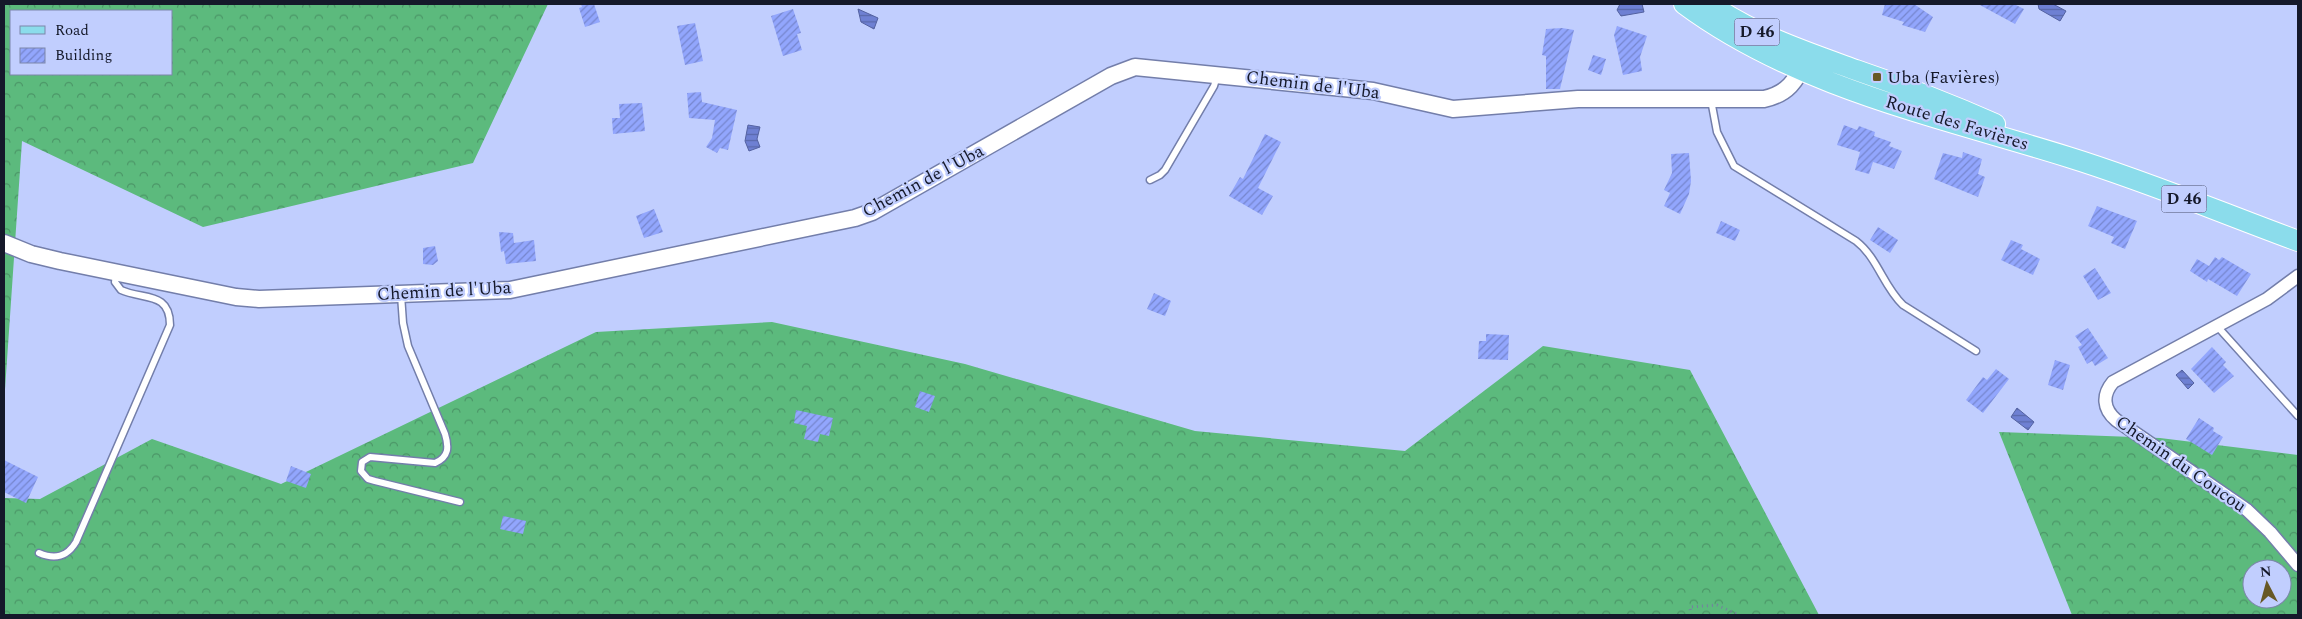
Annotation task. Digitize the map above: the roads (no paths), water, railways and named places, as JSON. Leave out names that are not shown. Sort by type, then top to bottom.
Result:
[{"type":"main road","name":"Route des Favières","points":[[1684,4],[1762,53],[1804,61],[1956,106],[2070,158],[2298,241]]},
{"type":"main road","name":"D 46","points":[[1710,4],[1773,39],[1804,61]]},
{"type":"street","name":"Chemin de l'Uba","points":[[4,243],[31,254],[116,274],[248,298],[510,290],[855,218],[872,212],[1124,70],[1142,67],[1373,92],[1453,109],[1578,99],[1772,97],[1788,89],[1804,61]]},
{"type":"street","name":"Chemin du Coucou","points":[[2298,276],[2267,299],[2113,382],[2106,395],[2107,409],[2116,420],[2247,510],[2270,532],[2298,565]]},
{"type":"lane","points":[[1150,180],[1165,170],[1216,82],[1218,74]]},
{"type":"lane","points":[[1710,98],[1717,132],[1734,166],[1856,241],[1872,257],[1893,295],[1903,305],[1976,351]]},
{"type":"lane","points":[[39,553],[53,557],[63,556],[70,551],[76,542],[170,325],[169,312],[163,303],[121,290],[115,282],[116,274]]},
{"type":"lane","points":[[401,294],[403,323],[408,346],[445,434],[448,448],[444,458],[435,463],[426,464],[375,456],[362,462],[361,471],[374,481],[460,502]]},
{"type":"lane","points":[[2216,325],[2298,416]]},
{"type":"water","points":[[1620,4],[1642,4],[1644,12],[1621,16],[1617,10]]},
{"type":"water","points":[[2038,4],[2053,4],[2066,11],[2060,21],[2039,9]]},
{"type":"water","points":[[858,9],[878,18],[874,29],[861,22]]},
{"type":"water","points":[[748,125],[760,127],[757,139],[760,147],[749,151],[745,141]]},
{"type":"water","points":[[2182,370],[2194,383],[2188,389],[2176,375]]},
{"type":"water","points":[[2017,408],[2034,422],[2028,430],[2011,417]]},
{"type":"place","name":"Uba (Favières)","points":[[1877,77]]}]
